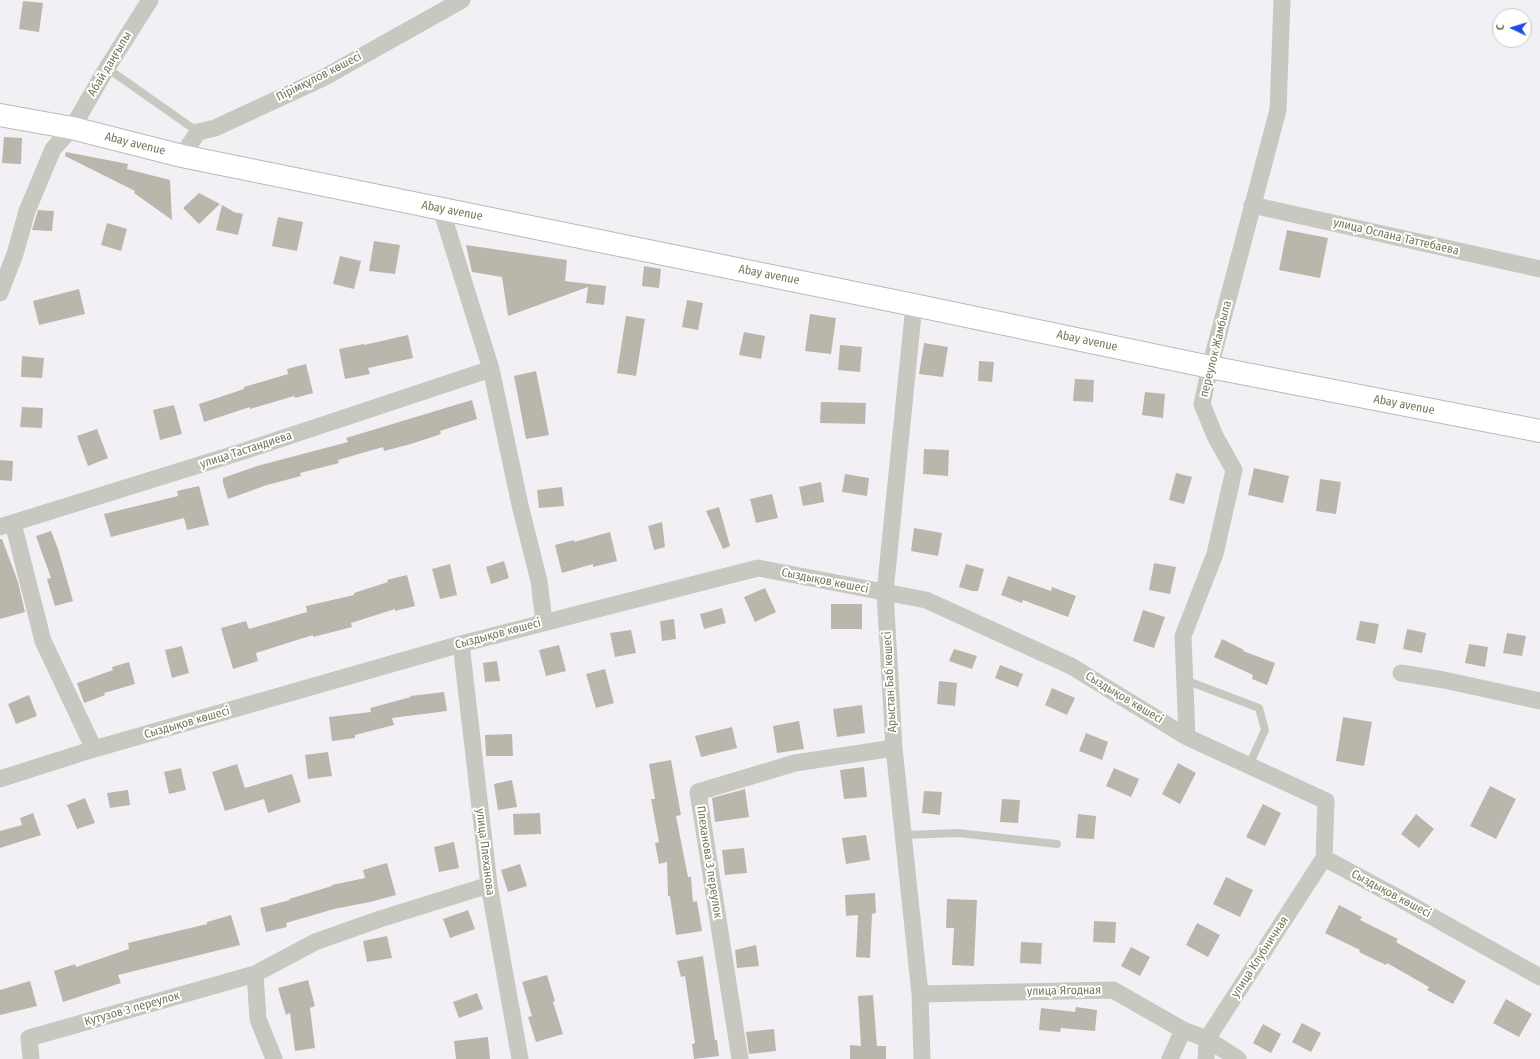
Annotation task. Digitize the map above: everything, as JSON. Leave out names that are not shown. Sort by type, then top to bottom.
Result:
[{"type":"street","name":"Абай даңғылы","points":[[0,293],[15,254],[27,211],[53,149],[72,128],[107,68],[150,0]]},
{"type":"street","name":"Пірімқұлов көшесі","points":[[198,132],[215,128],[323,78],[462,0]]},
{"type":"street","name":"переулок Жамбыла","points":[[1187,737],[1183,636],[1215,554],[1234,470],[1216,436],[1202,404],[1210,367],[1278,110],[1282,0]]},
{"type":"street","name":"Abay avenue","points":[[0,115],[72,128],[182,156],[914,305],[1210,367],[1540,432]]},
{"type":"street","points":[[182,156],[198,132]]},
{"type":"street","name":"улица Ослана Таттебаева","points":[[1252,205],[1540,269]]},
{"type":"street","points":[[441,209],[491,369],[520,505],[539,581],[544,622]]},
{"type":"street","name":"Арыстан Баб көшесі","points":[[914,305],[885,592],[894,748],[920,994],[922,1059]]},
{"type":"street","name":"улица Тастандиева","points":[[7,525],[244,451],[491,369]]},
{"type":"street","points":[[7,525],[44,641],[94,749]]},
{"type":"street","name":"Сыздықов көшесі","points":[[0,779],[94,749],[461,644],[758,568],[926,600],[1071,666],[1187,737],[1326,801],[1324,858],[1396,896],[1540,977]]},
{"type":"street","name":"улица Плеханова","points":[[461,644],[489,885],[520,1059]]},
{"type":"street","points":[[1401,673],[1444,680],[1540,701]]},
{"type":"street","name":"Плеханова 3 переулок","points":[[740,1059],[698,792],[795,763],[894,748]]},
{"type":"street","name":"улица Клубничная","points":[[1207,1039],[1324,858]]},
{"type":"street","name":"Кутузов 3 переулок","points":[[31,1059],[29,1038],[255,974],[315,942],[489,885]]},
{"type":"street","points":[[255,974],[258,1019],[270,1058]]},
{"type":"street","name":"улица Ягодная","points":[[920,994],[1113,990],[1183,1030],[1207,1039],[1238,1059]]},
{"type":"street","points":[[1170,1059],[1183,1030]]},
{"type":"street","points":[[1206,1059],[1207,1039]]},
{"type":"lane","points":[[107,68],[198,132]]},
{"type":"lane","points":[[1185,680],[1258,708],[1265,730],[1249,765]]},
{"type":"lane","points":[[903,835],[958,833],[1057,844]]},
{"type":"building","points":[[23,1],[43,3],[39,32],[19,29]]},
{"type":"building","points":[[4,137],[22,138],[21,164],[2,163]]},
{"type":"building","points":[[66,152],[128,164],[127,169],[170,180],[172,220],[134,193],[135,191],[65,156]]},
{"type":"building","points":[[199,193],[220,204],[199,224],[183,208]]},
{"type":"building","points":[[222,205],[234,212],[243,214],[238,235],[216,230]]},
{"type":"building","points":[[38,210],[54,211],[52,231],[32,230]]},
{"type":"building","points":[[278,217],[303,222],[297,251],[272,246]]},
{"type":"building","points":[[107,223],[127,229],[121,251],[101,245]]},
{"type":"building","points":[[1287,230],[1328,238],[1320,278],[1279,270]]},
{"type":"building","points":[[374,241],[400,245],[395,274],[369,271]]},
{"type":"building","points":[[466,245],[567,260],[565,281],[606,286],[604,305],[586,303],[588,287],[508,316],[502,277],[472,272]]},
{"type":"building","points":[[340,256],[361,261],[354,289],[333,284]]},
{"type":"building","points":[[644,266],[661,269],[659,288],[642,286]]},
{"type":"building","points":[[79,289],[85,314],[39,325],[33,301]]},
{"type":"building","points":[[687,300],[703,303],[698,330],[682,327]]},
{"type":"building","points":[[810,314],[836,318],[831,354],[805,351]]},
{"type":"building","points":[[626,316],[645,319],[636,376],[617,373]]},
{"type":"building","points":[[744,332],[765,336],[761,359],[739,355]]},
{"type":"building","points":[[408,335],[413,358],[368,368],[370,374],[345,379],[339,349]]},
{"type":"building","points":[[924,343],[948,347],[943,377],[919,374]]},
{"type":"building","points":[[840,345],[862,347],[860,372],[838,370]]},
{"type":"building","points":[[22,356],[44,358],[42,378],[21,377]]},
{"type":"building","points":[[979,361],[994,362],[992,382],[978,381]]},
{"type":"building","points":[[306,364],[313,393],[295,398],[294,396],[250,409],[250,407],[204,422],[199,404],[244,389],[244,387],[288,374],[287,369]]},
{"type":"building","points":[[536,371],[549,435],[526,439],[514,376]]},
{"type":"building","points":[[1075,379],[1094,380],[1093,402],[1073,401]]},
{"type":"building","points":[[1145,392],[1165,394],[1163,418],[1142,415]]},
{"type":"building","points":[[472,400],[477,419],[440,431],[441,434],[384,451],[383,447],[338,460],[339,463],[300,473],[301,476],[267,485],[228,499],[223,478],[257,466],[348,442],[346,438]]},
{"type":"building","points":[[821,402],[866,403],[865,424],[820,423]]},
{"type":"building","points":[[174,405],[182,434],[160,440],[153,410]]},
{"type":"building","points":[[22,407],[43,408],[42,428],[20,427]]},
{"type":"building","points":[[97,429],[108,458],[88,466],[77,436]]},
{"type":"building","points":[[924,449],[949,450],[948,476],[923,474]]},
{"type":"building","points":[[0,460],[13,461],[12,481],[0,480]]},
{"type":"building","points":[[1254,468],[1289,476],[1283,503],[1248,495]]},
{"type":"building","points":[[1176,473],[1192,477],[1184,504],[1169,500]]},
{"type":"building","points":[[845,474],[869,478],[867,496],[842,492]]},
{"type":"building","points":[[1320,479],[1341,482],[1336,514],[1316,511]]},
{"type":"building","points":[[821,482],[824,502],[803,506],[799,487]]},
{"type":"building","points":[[199,486],[209,525],[187,530],[184,518],[111,537],[104,514],[178,496],[177,491]]},
{"type":"building","points":[[562,487],[564,506],[539,508],[537,490]]},
{"type":"building","points":[[772,494],[778,518],[756,523],[750,499]]},
{"type":"building","points":[[719,507],[730,546],[723,549],[706,511]]},
{"type":"building","points":[[662,522],[665,547],[654,550],[648,526]]},
{"type":"building","points":[[914,528],[942,533],[938,556],[911,551]]},
{"type":"building","points":[[51,531],[58,549],[73,601],[55,606],[47,579],[51,578],[36,536]]},
{"type":"building","points":[[610,532],[617,561],[593,567],[593,564],[562,573],[555,545],[574,540],[574,542]]},
{"type":"building","points":[[0,539],[2,539],[18,582],[25,612],[0,619]]},
{"type":"building","points":[[504,561],[509,578],[491,584],[486,567]]},
{"type":"building","points":[[1154,563],[1176,567],[1170,594],[1149,590]]},
{"type":"building","points":[[450,564],[457,595],[440,599],[432,569]]},
{"type":"building","points":[[966,564],[984,569],[978,591],[972,591],[959,587]]},
{"type":"building","points":[[407,575],[415,606],[395,611],[395,609],[351,623],[352,627],[313,637],[313,635],[256,653],[258,661],[233,669],[221,628],[246,621],[249,629],[307,612],[306,606],[354,595],[354,593],[388,582],[387,580]]},
{"type":"building","points":[[1008,576],[1051,591],[1052,587],[1076,596],[1068,617],[1023,600],[1022,603],[1001,595]]},
{"type":"building","points":[[765,588],[776,612],[755,622],[744,597]]},
{"type":"building","points":[[831,604],[862,604],[862,629],[831,629]]},
{"type":"building","points":[[722,608],[726,623],[704,629],[700,614]]},
{"type":"building","points":[[1143,610],[1165,617],[1154,648],[1133,641]]},
{"type":"building","points":[[674,619],[676,639],[662,641],[660,621]]},
{"type":"building","points":[[1360,621],[1379,624],[1375,644],[1356,640]]},
{"type":"building","points":[[1407,629],[1426,633],[1422,653],[1403,649]]},
{"type":"building","points":[[631,630],[636,653],[615,657],[610,633]]},
{"type":"building","points":[[1507,633],[1526,636],[1522,656],[1503,653]]},
{"type":"building","points":[[1222,639],[1244,650],[1243,651],[1275,663],[1267,685],[1252,679],[1253,675],[1214,657]]},
{"type":"building","points":[[1469,644],[1488,647],[1485,667],[1465,663]]},
{"type":"building","points":[[559,645],[566,671],[546,676],[539,650]]},
{"type":"building","points":[[182,646],[189,673],[172,678],[165,650]]},
{"type":"building","points":[[954,649],[977,656],[972,669],[949,661]]},
{"type":"building","points":[[497,661],[500,681],[485,682],[483,663]]},
{"type":"building","points":[[129,662],[135,684],[104,693],[105,695],[84,703],[77,683],[113,670],[112,667]]},
{"type":"building","points":[[1000,665],[1023,674],[1018,687],[995,678]]},
{"type":"building","points":[[605,669],[614,703],[596,708],[586,674]]},
{"type":"building","points":[[939,681],[957,683],[955,706],[937,704]]},
{"type":"building","points":[[1052,688],[1075,698],[1067,715],[1045,705]]},
{"type":"building","points":[[444,692],[447,711],[392,718],[394,725],[355,735],[355,738],[332,741],[329,717],[371,712],[370,708],[411,697],[410,696]]},
{"type":"building","points":[[29,695],[37,716],[16,724],[8,704]]},
{"type":"building","points":[[862,705],[865,733],[837,737],[833,709]]},
{"type":"building","points":[[1343,717],[1372,722],[1364,766],[1336,761]]},
{"type":"building","points":[[799,721],[804,749],[777,753],[773,726]]},
{"type":"building","points":[[732,727],[737,748],[701,757],[695,736]]},
{"type":"building","points":[[1086,733],[1108,742],[1102,760],[1079,751]]},
{"type":"building","points":[[512,734],[513,756],[486,756],[485,735]]},
{"type":"building","points":[[328,752],[332,776],[308,779],[305,755]]},
{"type":"building","points":[[671,760],[681,815],[676,816],[688,877],[691,877],[693,902],[697,901],[702,931],[676,935],[670,896],[668,896],[667,862],[659,864],[655,843],[659,842],[651,799],[655,799],[649,764]]},
{"type":"building","points":[[1178,763],[1196,773],[1180,804],[1162,794]]},
{"type":"building","points":[[237,764],[245,788],[292,774],[301,802],[268,813],[264,799],[225,811],[212,772]]},
{"type":"building","points":[[864,767],[867,797],[844,799],[840,770]]},
{"type":"building","points":[[181,768],[186,790],[169,794],[164,772]]},
{"type":"building","points":[[1114,768],[1139,779],[1131,797],[1106,786]]},
{"type":"building","points":[[512,780],[517,807],[498,810],[494,784]]},
{"type":"building","points":[[1490,786],[1516,799],[1496,839],[1470,826]]},
{"type":"building","points":[[745,789],[749,817],[715,822],[712,798]]},
{"type":"building","points":[[128,790],[130,805],[110,808],[107,793]]},
{"type":"building","points":[[924,791],[942,792],[940,815],[922,813]]},
{"type":"building","points":[[85,798],[95,823],[77,829],[67,805]]},
{"type":"building","points":[[1002,799],[1020,800],[1018,823],[1000,822]]},
{"type":"building","points":[[1263,804],[1281,813],[1265,846],[1246,837]]},
{"type":"building","points":[[33,813],[41,835],[0,848],[0,831],[22,825],[20,818]]},
{"type":"building","points":[[540,813],[541,834],[514,835],[513,814]]},
{"type":"building","points":[[1078,814],[1096,816],[1094,839],[1076,838]]},
{"type":"building","points":[[1416,814],[1434,829],[1419,848],[1401,834]]},
{"type":"building","points":[[866,835],[870,860],[846,864],[842,838]]},
{"type":"building","points":[[454,842],[459,868],[439,872],[434,847]]},
{"type":"building","points":[[744,848],[747,873],[725,875],[722,850]]},
{"type":"building","points":[[387,863],[396,895],[334,909],[286,923],[287,927],[266,932],[260,908],[290,900],[289,899],[332,885],[365,878],[363,870]]},
{"type":"building","points":[[520,864],[527,886],[508,892],[501,870]]},
{"type":"building","points":[[1226,877],[1253,890],[1240,917],[1213,904]]},
{"type":"building","points":[[875,893],[876,913],[872,914],[870,958],[856,957],[858,915],[846,916],[845,895]]},
{"type":"building","points":[[947,899],[977,900],[974,966],[952,965],[954,928],[946,928]]},
{"type":"building","points":[[1339,905],[1362,917],[1360,920],[1398,939],[1396,942],[1466,981],[1453,1004],[1427,990],[1429,987],[1387,963],[1386,965],[1359,952],[1360,950],[1325,933]]},
{"type":"building","points":[[468,910],[475,929],[450,938],[443,919]]},
{"type":"building","points":[[231,915],[240,945],[118,975],[121,983],[63,1002],[54,971],[75,964],[76,967],[129,949],[128,943],[207,924],[207,922]]},
{"type":"building","points":[[1094,921],[1116,922],[1115,943],[1093,942]]},
{"type":"building","points":[[1197,923],[1220,935],[1208,957],[1186,945]]},
{"type":"building","points":[[387,936],[392,958],[367,962],[363,941]]},
{"type":"building","points":[[1021,942],[1042,943],[1041,964],[1020,963]]},
{"type":"building","points":[[756,945],[759,966],[737,968],[735,950]]},
{"type":"building","points":[[1131,947],[1150,957],[1140,976],[1121,966]]},
{"type":"building","points":[[703,956],[715,1040],[717,1040],[719,1056],[694,1059],[692,1044],[695,1043],[685,976],[681,977],[677,961]]},
{"type":"building","points":[[547,975],[555,1001],[553,1002],[563,1034],[536,1042],[528,1017],[532,1016],[522,982]]},
{"type":"building","points":[[308,980],[315,1006],[310,1008],[315,1048],[295,1051],[290,1013],[286,1015],[278,988]]},
{"type":"building","points":[[30,981],[37,1006],[0,1015],[0,990]]},
{"type":"building","points":[[477,993],[483,1009],[459,1018],[453,1002]]},
{"type":"building","points":[[873,995],[877,1046],[886,1046],[886,1059],[850,1059],[850,1045],[861,1046],[858,996]]},
{"type":"building","points":[[1506,999],[1532,1014],[1519,1037],[1493,1023]]},
{"type":"building","points":[[1076,1007],[1097,1010],[1095,1031],[1061,1028],[1060,1032],[1039,1030],[1041,1008],[1075,1012]]},
{"type":"building","points":[[1302,1023],[1321,1033],[1311,1052],[1292,1042]]},
{"type":"building","points":[[1263,1024],[1281,1034],[1271,1053],[1253,1043]]},
{"type":"building","points":[[774,1029],[776,1051],[749,1054],[746,1032]]},
{"type":"building","points":[[488,1037],[490,1059],[456,1059],[454,1041]]}]
